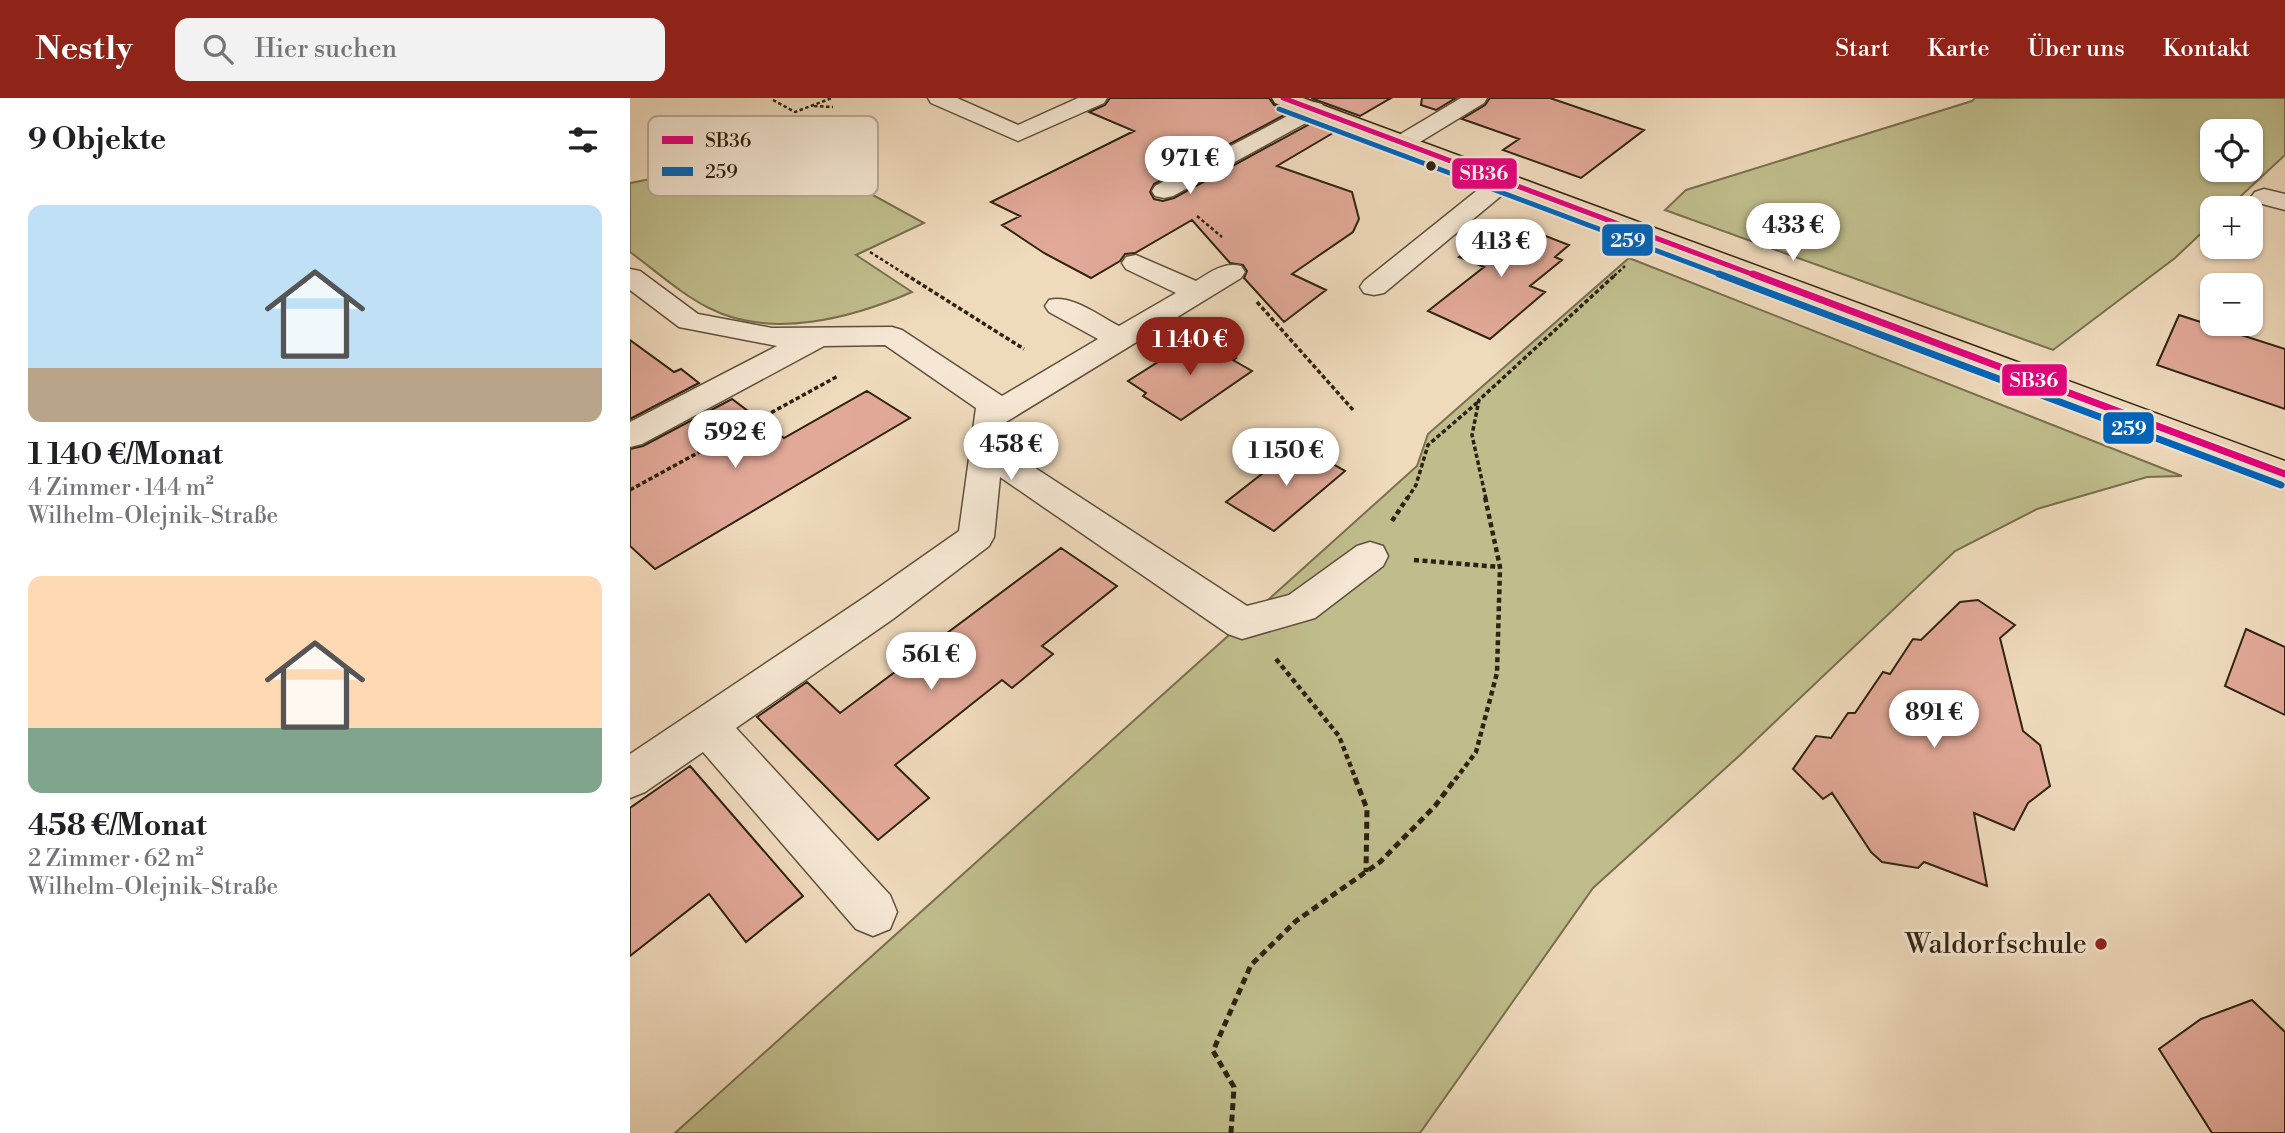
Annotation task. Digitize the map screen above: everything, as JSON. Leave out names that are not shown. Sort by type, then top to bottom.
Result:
[{"type":"main road","points":[[1283,98],[2285,474]]},
{"type":"street","points":[[939,98],[1018,134],[1096,98]]},
{"type":"street","points":[[1402,143],[1476,98]]},
{"type":"street","points":[[1164,191],[1314,109]]},
{"type":"street","points":[[1374,287],[1504,181]]},
{"type":"street","points":[[1136,263],[1197,292]]},
{"type":"street","points":[[988,434],[1065,374],[1231,272]]},
{"type":"street","points":[[630,277],[689,321],[772,337],[892,336],[992,404],[976,537],[879,608],[630,778]]},
{"type":"street","points":[[1059,306],[1121,340]]},
{"type":"street","points":[[630,436],[817,337]]},
{"type":"street","points":[[988,434],[1242,624],[1301,607],[1370,556]]},
{"type":"street","points":[[707,726],[873,912]]},
{"type":"path","points":[[773,100],[795,112],[832,98]]},
{"type":"path","points":[[813,105],[821,108],[833,107]]},
{"type":"path","points":[[1500,567],[1370,556],[1416,485],[1428,446],[1655,238]]},
{"type":"path","points":[[870,253],[1065,374]]},
{"type":"path","points":[[1231,272],[1354,411]]},
{"type":"path","points":[[630,491],[901,342]]},
{"type":"path","points":[[1231,1133],[1234,1087],[1213,1051],[1251,965],[1296,920],[1380,862],[1436,806],[1476,752],[1497,673],[1500,567],[1472,435],[1479,400]]},
{"type":"path","points":[[1242,624],[1296,681],[1339,736],[1367,809],[1366,872]]},
{"type":"shaded area","points":[[1975,98],[2285,98],[2285,155],[2263,175],[2263,119],[2200,119],[2200,182],[2256,182],[2241,196],[2200,196],[2200,234],[2175,258],[2053,350],[1665,210],[1686,190]]},
{"type":"shaded area","points":[[648,179],[648,196],[875,196],[924,223],[856,255],[912,292],[864,310],[811,322],[758,323],[733,318],[699,302],[630,252],[630,183]]},
{"type":"shaded area","points":[[1629,258],[2182,476],[2147,477],[2037,509],[1955,551],[1739,756],[1593,888],[1420,1133],[675,1133],[1417,466],[1428,434]]},
{"type":"building","points":[[1110,98],[1269,98],[1274,105],[1290,112],[1154,184],[1150,192],[1154,199],[1163,201],[1174,198],[1315,121],[1338,130],[1277,166],[1352,192],[1359,219],[1353,232],[1292,274],[1326,290],[1284,322],[1244,278],[1247,271],[1243,265],[1230,263],[1192,220],[1135,253],[1125,254],[1120,261],[1091,278],[1044,253],[1002,225],[1020,216],[991,202],[1134,131],[1089,112],[1105,105]]},
{"type":"building","points":[[1311,98],[1391,98],[1360,116]]},
{"type":"building","points":[[1422,98],[1456,98],[1436,110],[1421,105]]},
{"type":"building","points":[[1490,98],[1550,98],[1644,130],[1581,178],[1503,150],[1519,139],[1462,119],[1485,105]]},
{"type":"building","points":[[1507,221],[1569,245],[1555,257],[1562,260],[1530,286],[1545,292],[1490,339],[1428,311],[1484,267],[1459,257]]},
{"type":"building","points":[[2179,315],[2200,322],[2200,336],[2244,336],[2285,349],[2285,409],[2157,365]]},
{"type":"building","points":[[1199,336],[1252,371],[1181,420],[1143,396],[1146,393],[1128,381]]},
{"type":"building","points":[[630,340],[674,372],[681,369],[699,383],[630,419]]},
{"type":"building","points":[[867,391],[910,418],[655,569],[630,546],[630,449],[643,446],[732,399],[784,438]]},
{"type":"building","points":[[1299,445],[1345,471],[1274,531],[1226,502]]},
{"type":"building","points":[[1061,548],[1117,586],[1042,646],[1053,654],[1012,688],[1002,680],[895,765],[929,798],[878,840],[757,717],[807,682],[840,713]]},
{"type":"building","points":[[1978,600],[2015,625],[2000,638],[2023,731],[2040,745],[2050,786],[2028,803],[2014,830],[1974,813],[1987,886],[1924,862],[1918,868],[1882,862],[1871,852],[1832,793],[1823,799],[1793,769],[1816,736],[1831,738],[1848,713],[1855,713],[1883,672],[1890,674],[1913,639],[1921,640],[1960,602]]},
{"type":"building","points":[[2246,629],[2285,647],[2285,715],[2225,686]]},
{"type":"building","points":[[690,766],[803,896],[746,942],[709,894],[630,956],[630,808]]},
{"type":"building","points":[[2252,1000],[2285,1032],[2285,1133],[2212,1133],[2159,1049],[2201,1019]]},
{"type":"transit line","name":"SB36","points":[[1283,98],[2285,474]]},
{"type":"transit line","name":"259","points":[[1279,109],[2281,485]]},
{"type":"place","name":"Waldorfschule","points":[[2101,944]]}]
